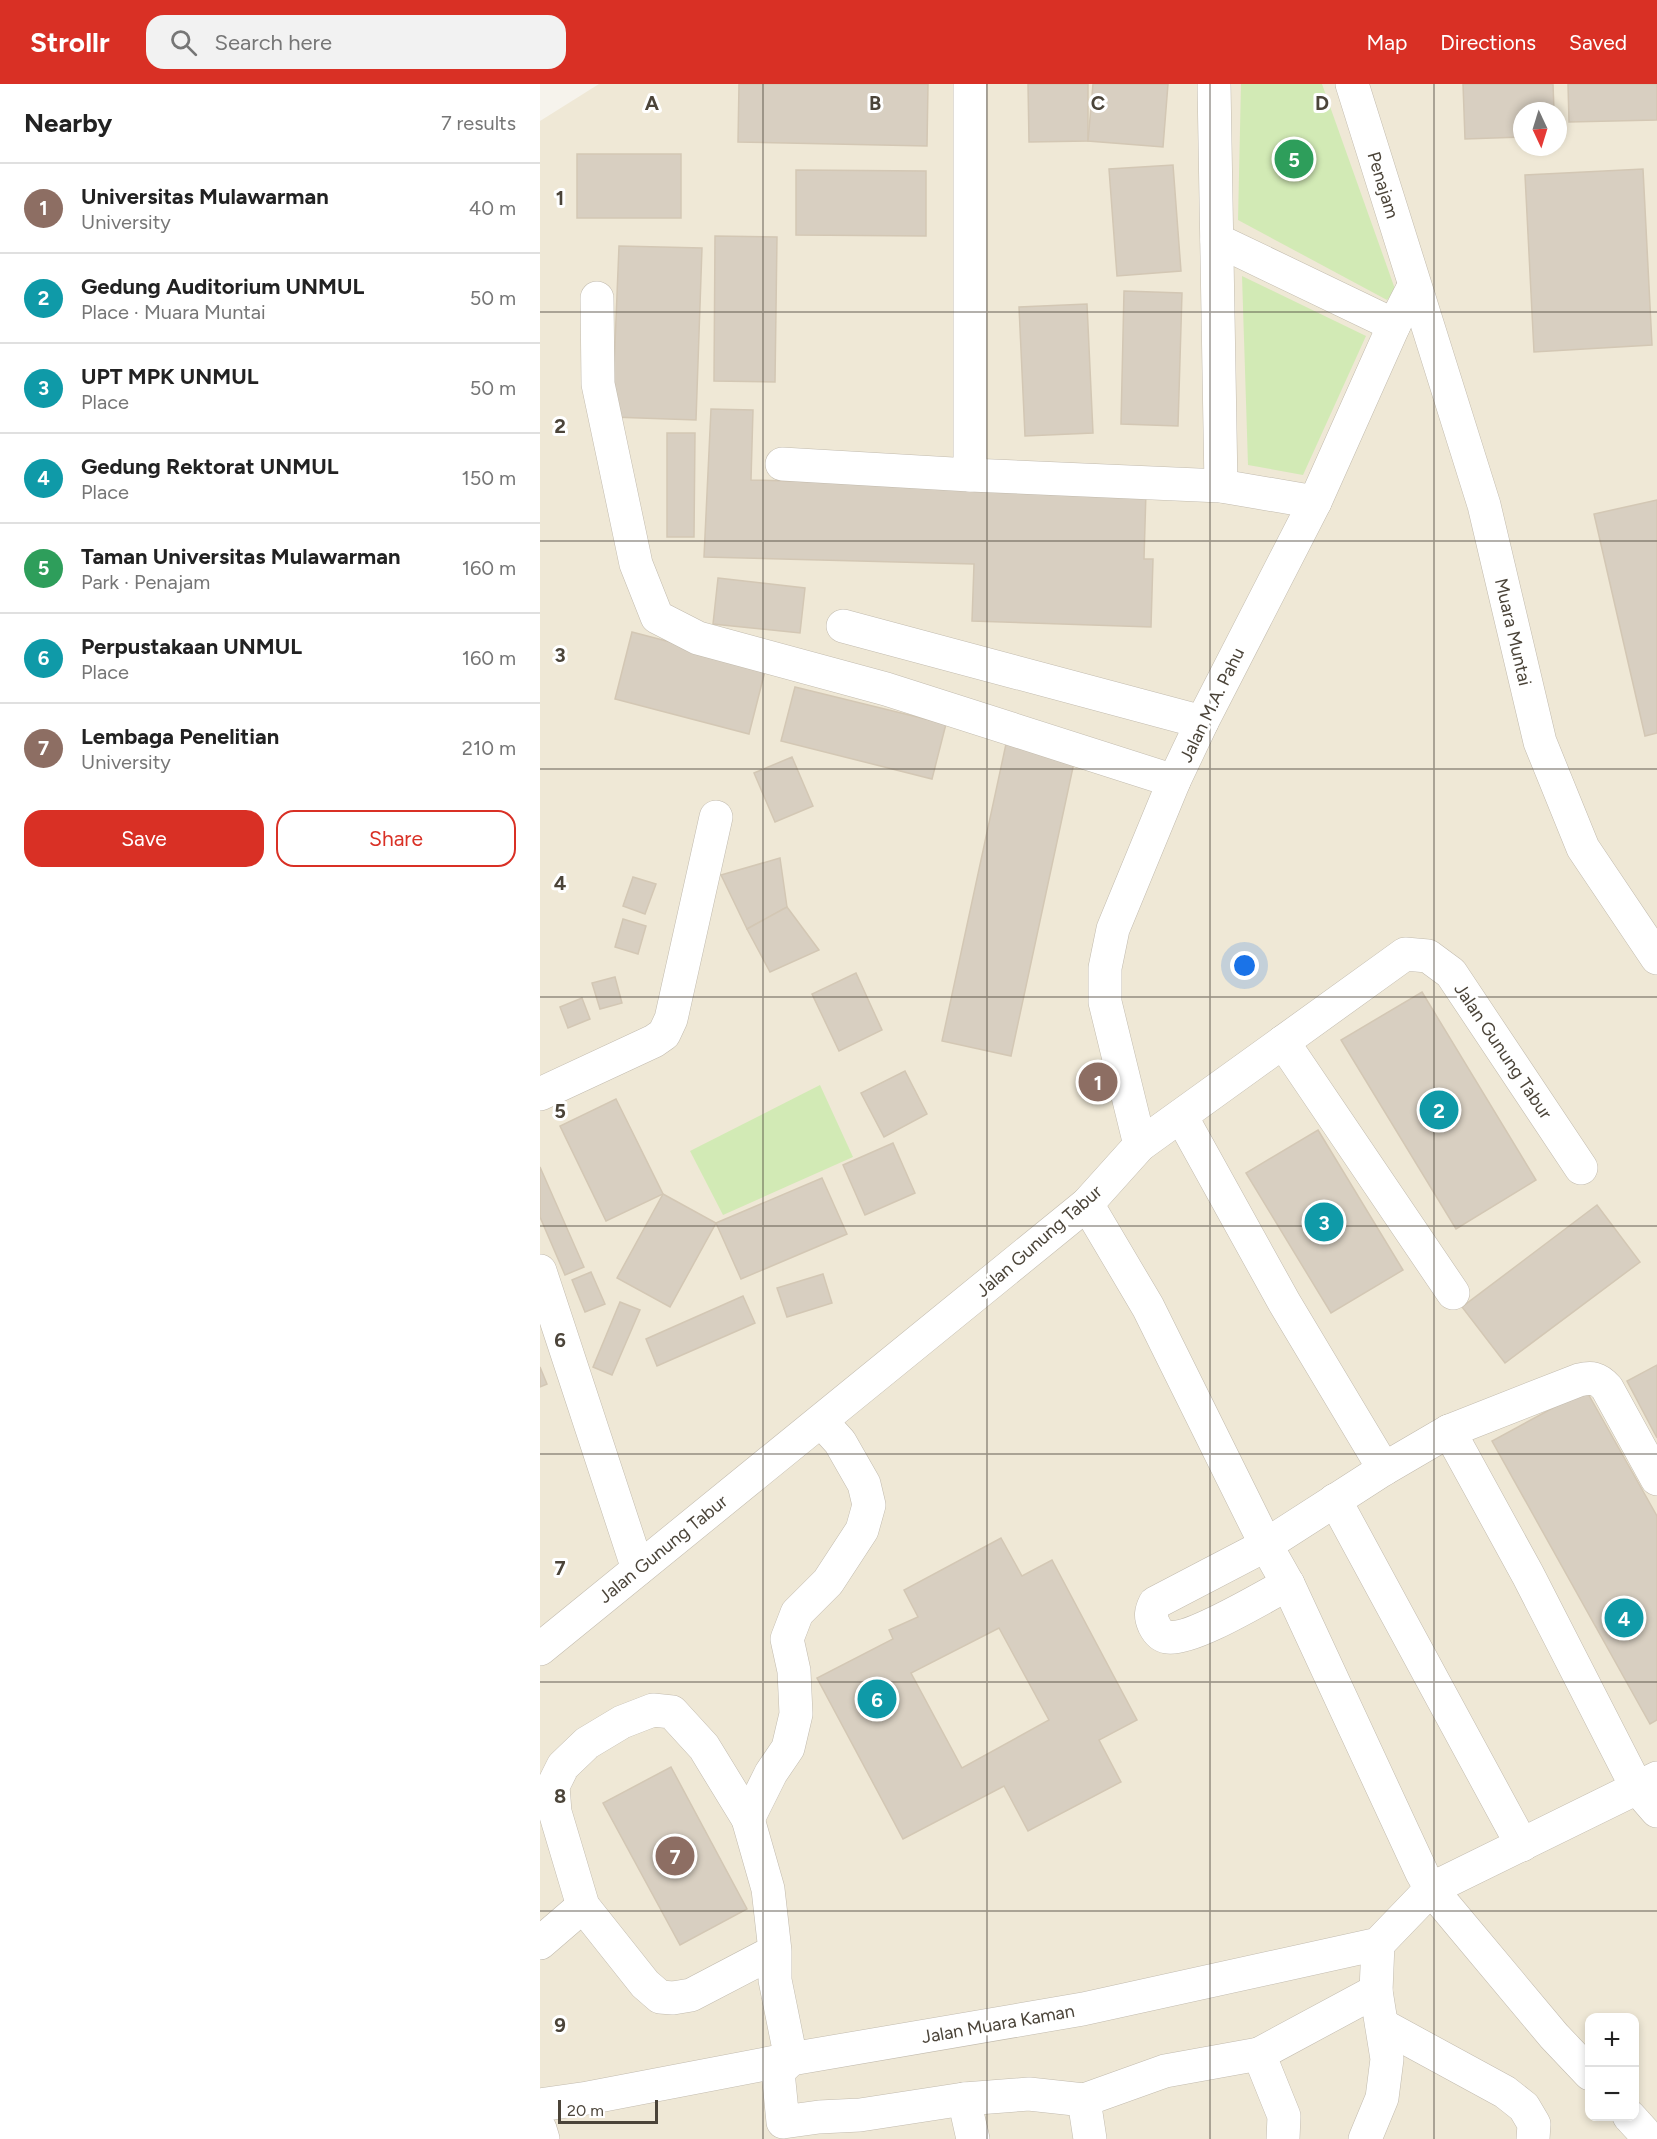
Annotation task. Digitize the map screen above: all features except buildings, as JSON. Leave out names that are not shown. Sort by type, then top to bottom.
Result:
[{"type":"street","points":[[969,475],[970,84]]},
{"type":"street","points":[[1214,84],[1221,486]]},
{"type":"street","name":"Penajam","points":[[1352,84],[1414,286]]},
{"type":"street","points":[[1217,240],[1394,325]]},
{"type":"street","name":"Jalan M.A. Pahu","points":[[1140,1145],[1105,1002],[1105,968],[1113,929],[1174,781],[1315,502],[1394,325],[1414,286]]},
{"type":"street","name":"Muara Muntai","points":[[1414,286],[1484,505],[1540,742],[1583,848],[1657,958]]},
{"type":"street","points":[[597,298],[598,384],[636,564],[657,617],[698,638],[886,689],[1174,781]]},
{"type":"street","points":[[782,464],[1221,486],[1315,502]]},
{"type":"street","points":[[843,626],[1202,722]]},
{"type":"street","points":[[540,1094],[654,1041],[664,1034],[670,1019],[716,818]]},
{"type":"street","name":"Jalan Gunung Tabur","points":[[540,1649],[1087,1204],[1140,1145],[1405,954],[1428,956],[1450,972],[1581,1168]]},
{"type":"street","points":[[1283,1042],[1454,1293]]},
{"type":"street","points":[[1181,1116],[1284,1302],[1384,1469]]},
{"type":"street","points":[[1087,1204],[1105,1239],[1148,1307],[1266,1545],[1288,1584],[1431,1889],[1554,2036],[1585,2069]]},
{"type":"street","points":[[540,1271],[638,1569]]},
{"type":"street","points":[[1288,1584],[1209,1625],[1180,1637],[1167,1637],[1159,1633],[1154,1626],[1151,1611],[1155,1603],[1266,1545],[1384,1469],[1449,1431],[1579,1380],[1590,1377],[1599,1380],[1607,1388],[1657,1479]]},
{"type":"street","points":[[748,1818],[771,1773],[788,1748],[796,1714],[794,1671],[787,1639],[797,1613],[828,1582],[862,1530],[869,1505],[864,1484],[840,1442],[821,1420]]},
{"type":"street","points":[[1365,2139],[1382,2098],[1387,2059],[1376,1991],[1378,1944],[1431,1889],[1522,1845],[1650,1792],[1449,1431]]},
{"type":"street","points":[[1335,1500],[1522,1845]]},
{"type":"street","points":[[775,1951],[691,1995],[673,1998],[660,1997],[645,1984],[583,1906],[555,1812],[553,1786],[563,1766],[587,1743],[622,1722],[653,1710],[672,1712],[704,1747],[748,1818],[768,1889],[775,1951],[775,1980],[791,2059],[778,2072],[783,2122],[819,2117],[862,2127],[964,2099],[1029,2094],[1084,2100],[1165,2071],[1259,2054],[1376,1991]]},
{"type":"street","points":[[540,1943],[583,1906]]},
{"type":"street","name":"Jalan Muara Kaman","points":[[540,2105],[1083,2009],[1378,1944]]},
{"type":"street","points":[[1382,2025],[1505,2092],[1524,2107],[1534,2124],[1533,2139]]},
{"type":"street","points":[[1259,2054],[1284,2116],[1283,2139]]},
{"type":"street","points":[[964,2099],[973,2139]]},
{"type":"street","points":[[1084,2100],[1090,2139]]},
{"type":"street","points":[[1634,2121],[1650,2139]]},
{"type":"street","points":[[540,2129],[543,2139]]},
{"type":"shaded area","points":[[599,84],[1657,84],[1657,2139],[540,2139],[540,121]]},
{"type":"green space","points":[[1241,84],[1322,84],[1395,289],[1387,300],[1238,220]]},
{"type":"green space","points":[[1242,276],[1366,336],[1303,475],[1248,465]]},
{"type":"green space","points":[[820,1085],[853,1157],[723,1215],[690,1151]]},
{"type":"place","name":"Taman Universitas Mulawarman","points":[[1294,159]]},
{"type":"place","name":"Universitas Mulawarman","points":[[1098,1082]]},
{"type":"place","name":"Gedung Auditorium UNMUL","points":[[1439,1110]]},
{"type":"place","name":"UPT MPK UNMUL","points":[[1324,1222]]},
{"type":"place","name":"Gedung Rektorat UNMUL","points":[[1624,1618]]},
{"type":"place","name":"Perpustakaan UNMUL","points":[[877,1699]]},
{"type":"place","name":"Lembaga Penelitian","points":[[675,1856]]}]
